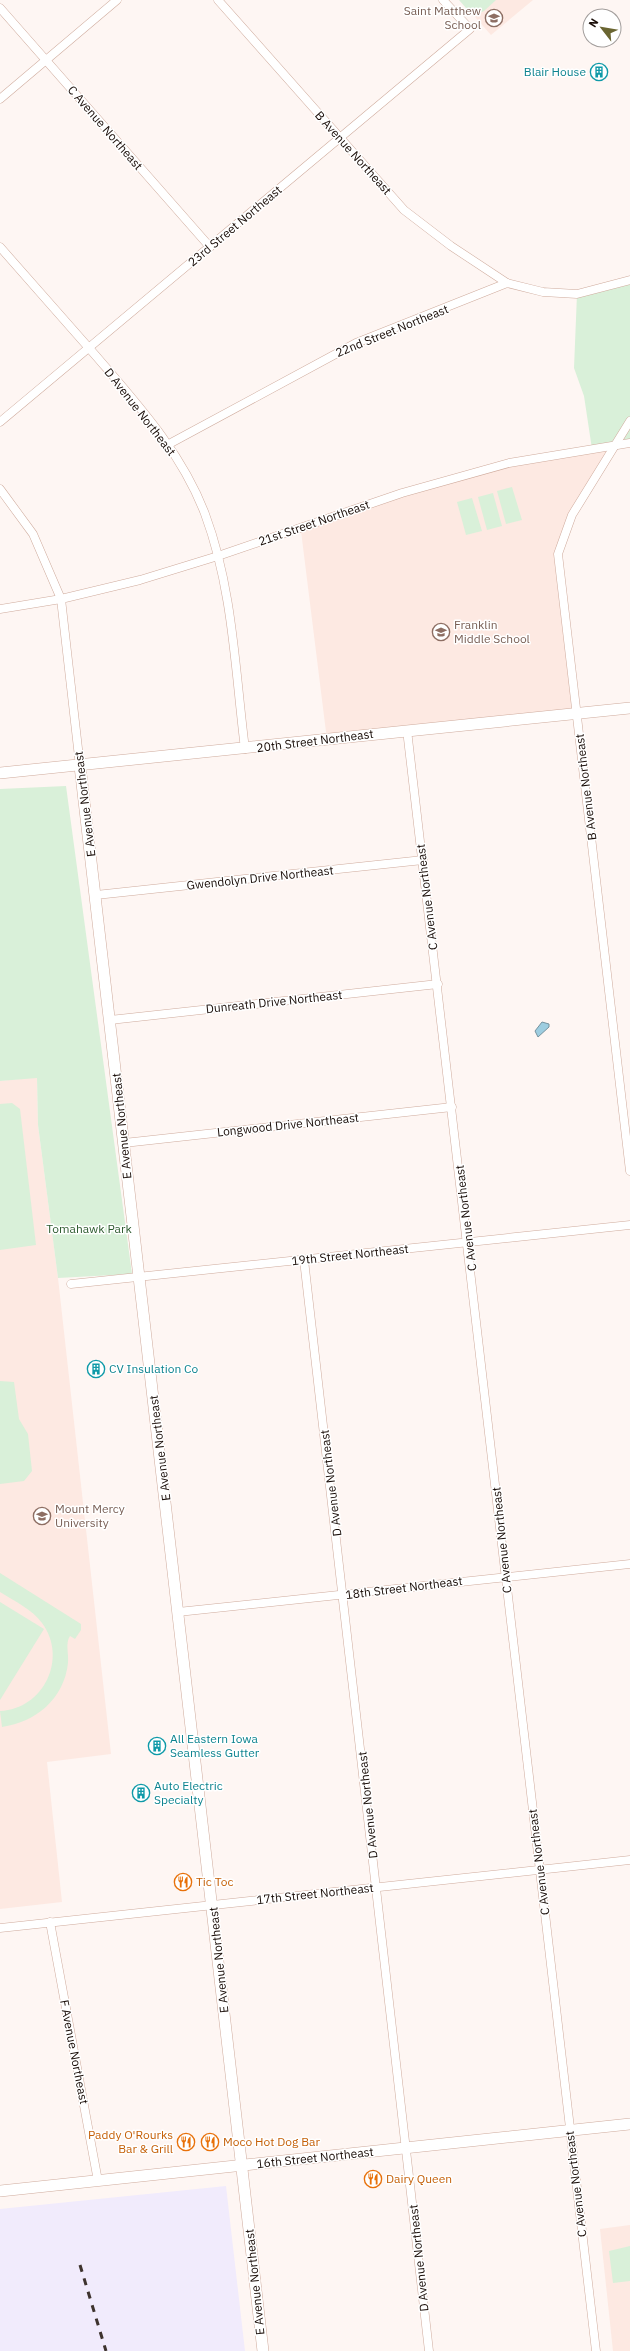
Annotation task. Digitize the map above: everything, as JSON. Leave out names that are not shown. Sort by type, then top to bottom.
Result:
[{"type":"street","points":[[0,99],[117,0]]},
{"type":"street","name":"B Avenue Northeast","points":[[218,0],[404,210],[451,246],[507,283]]},
{"type":"street","name":"23rd Street Northeast","points":[[0,422],[470,30],[444,0]]},
{"type":"street","name":"C Avenue Northeast","points":[[0,8],[210,247]]},
{"type":"street","name":"D Avenue Northeast","points":[[0,247],[131,396],[169,444],[198,498],[218,556],[227,594],[245,749]]},
{"type":"street","points":[[507,283],[543,292],[578,294],[630,280]]},
{"type":"street","name":"22nd Street Northeast","points":[[169,444],[356,343],[507,283]]},
{"type":"street","name":"B Avenue Northeast","points":[[630,421],[572,515],[558,554],[630,1170]]},
{"type":"street","name":"21st Street Northeast","points":[[0,609],[61,599],[140,580],[218,556],[402,493],[479,472],[517,462],[630,443]]},
{"type":"street","name":"E Avenue Northeast","points":[[0,490],[33,534],[61,599],[263,2351]]},
{"type":"street","name":"20th Street Northeast","points":[[0,773],[245,749],[407,730],[630,708]]},
{"type":"street","name":"C Avenue Northeast","points":[[407,730],[468,1241],[596,2351]]},
{"type":"street","name":"Gwendolyn Drive Northeast","points":[[96,895],[423,860]]},
{"type":"street","name":"Dunreath Drive Northeast","points":[[110,1020],[438,984]]},
{"type":"street","name":"Longwood Drive Northeast","points":[[124,1143],[452,1107]]},
{"type":"street","name":"19th Street Northeast","points":[[71,1284],[630,1225]]},
{"type":"street","name":"D Avenue Northeast","points":[[304,1260],[344,1595],[429,2351]]},
{"type":"street","name":"18th Street Northeast","points":[[178,1612],[630,1564]]},
{"type":"street","name":"17th Street Northeast","points":[[0,1928],[630,1860]]},
{"type":"street","name":"F Avenue Northeast","points":[[50,1922],[98,2181]]},
{"type":"street","name":"16th Street Northeast","points":[[0,2191],[630,2124]]},
{"type":"shaded area","name":"Saint Matthew School","points":[[460,0],[533,0],[491,35]]},
{"type":"shaded area","name":"Franklin Middle School","points":[[615,446],[572,515],[558,554],[577,714],[327,740],[301,531],[374,502],[509,463]]},
{"type":"shaded area","name":"Mount Mercy University","points":[[37,1077],[38,1125],[58,1278],[111,1754],[47,1762],[62,1902],[0,1909],[0,1081]]},
{"type":"shaded area","points":[[226,2186],[245,2351],[0,2351],[0,2209]]},
{"type":"shaded area","points":[[630,2225],[630,2351],[613,2351],[600,2229]]},
{"type":"green space","points":[[459,0],[496,0],[484,11],[473,16]]},
{"type":"green space","points":[[630,280],[630,443],[592,449],[584,396],[574,368],[577,294]]},
{"type":"green space","points":[[512,487],[522,520],[506,524],[497,491]]},
{"type":"green space","points":[[493,493],[502,526],[487,530],[478,497]]},
{"type":"green space","points":[[472,498],[482,531],[466,535],[457,502]]},
{"type":"green space","name":"Tomahawk Park","points":[[66,786],[132,1274],[58,1278],[38,1125],[37,1078],[0,1081],[0,789]]},
{"type":"green space","points":[[12,1103],[20,1109],[36,1245],[0,1250],[0,1104]]},
{"type":"green space","points":[[0,1381],[14,1382],[19,1419],[28,1434],[32,1471],[24,1481],[0,1484]]},
{"type":"green space","points":[[0,1573],[81,1624],[81,1630],[75,1639],[70,1636],[67,1645],[68,1663],[65,1676],[61,1687],[54,1698],[37,1714],[26,1720],[2,1727],[0,1711],[16,1708],[29,1701],[39,1692],[47,1679],[52,1666],[53,1651],[49,1637],[38,1618],[0,1592]]},
{"type":"green space","points":[[0,1602],[44,1629],[0,1700]]},
{"type":"green space","points":[[630,2246],[630,2281],[613,2283],[609,2251]]},
{"type":"water","points":[[542,1022],[549,1024],[549,1027],[538,1037],[535,1031]]},
{"type":"railway","points":[[80,2265],[106,2351]]},
{"type":"place","name":"Saint Matthew School","points":[[494,18]]},
{"type":"place","name":"Blair House","points":[[599,72]]},
{"type":"place","name":"Franklin Middle School","points":[[441,632]]},
{"type":"place","name":"CV Insulation Co","points":[[96,1369]]},
{"type":"place","name":"Mount Mercy University","points":[[42,1516]]},
{"type":"place","name":"All Eastern Iowa Seamless Gutter","points":[[157,1746]]},
{"type":"place","name":"Auto Electric Specialty","points":[[141,1793]]},
{"type":"place","name":"Tic Toc","points":[[183,1882]]},
{"type":"place","name":"Paddy O'Rourks Bar & Grill","points":[[186,2142]]},
{"type":"place","name":"Moco Hot Dog Bar","points":[[210,2142]]},
{"type":"place","name":"Dairy Queen","points":[[373,2179]]}]
